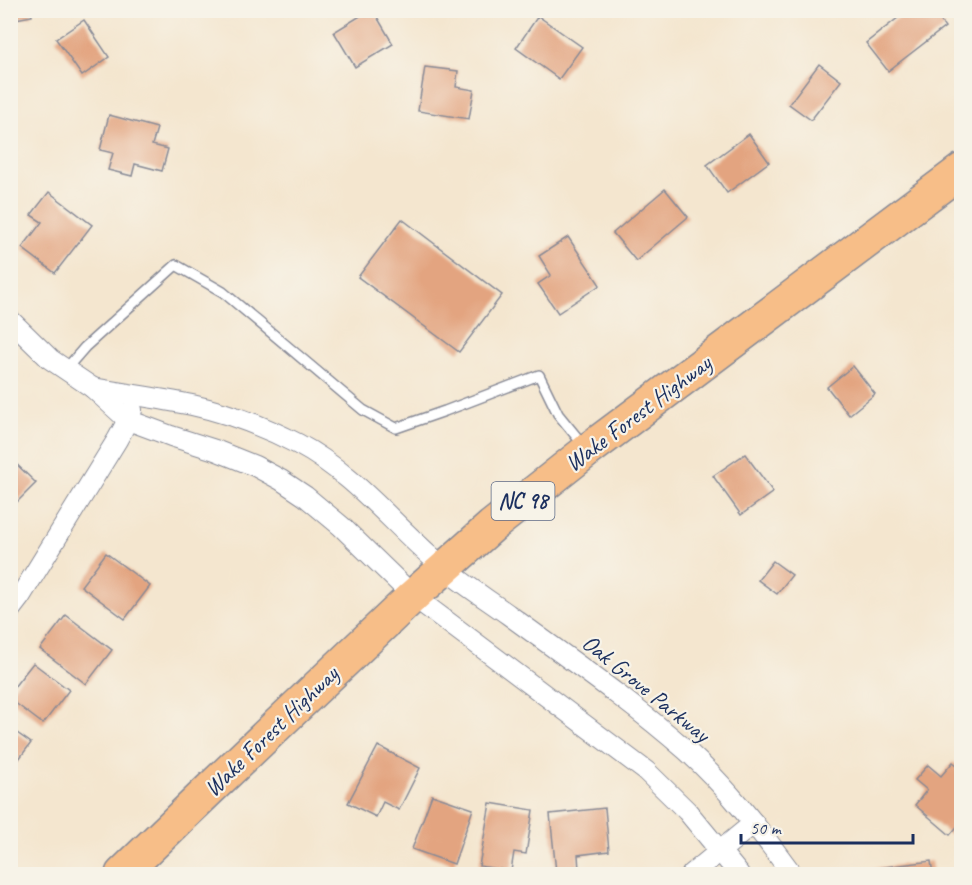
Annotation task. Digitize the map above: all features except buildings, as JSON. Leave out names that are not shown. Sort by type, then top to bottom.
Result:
[{"type":"highway","name":"Wake Forest Highway","points":[[122,874],[413,596],[492,526],[588,450],[962,170]]},
{"type":"street","points":[[10,320],[37,347],[65,370],[93,388],[128,420],[255,466],[305,496],[342,526],[413,596],[646,771],[687,811],[739,874]]},
{"type":"street","name":"Oak Grove Parkway","points":[[93,388],[193,405],[235,417],[301,446],[351,481],[443,568],[614,692],[687,752],[754,823],[792,874]]},
{"type":"street","points":[[10,610],[51,548],[128,420],[138,396]]},
{"type":"street","points":[[692,874],[754,823]]},
{"type":"lane","points":[[65,370],[85,347],[176,265],[223,292],[363,410],[396,428],[540,375],[558,414],[588,450]]}]
